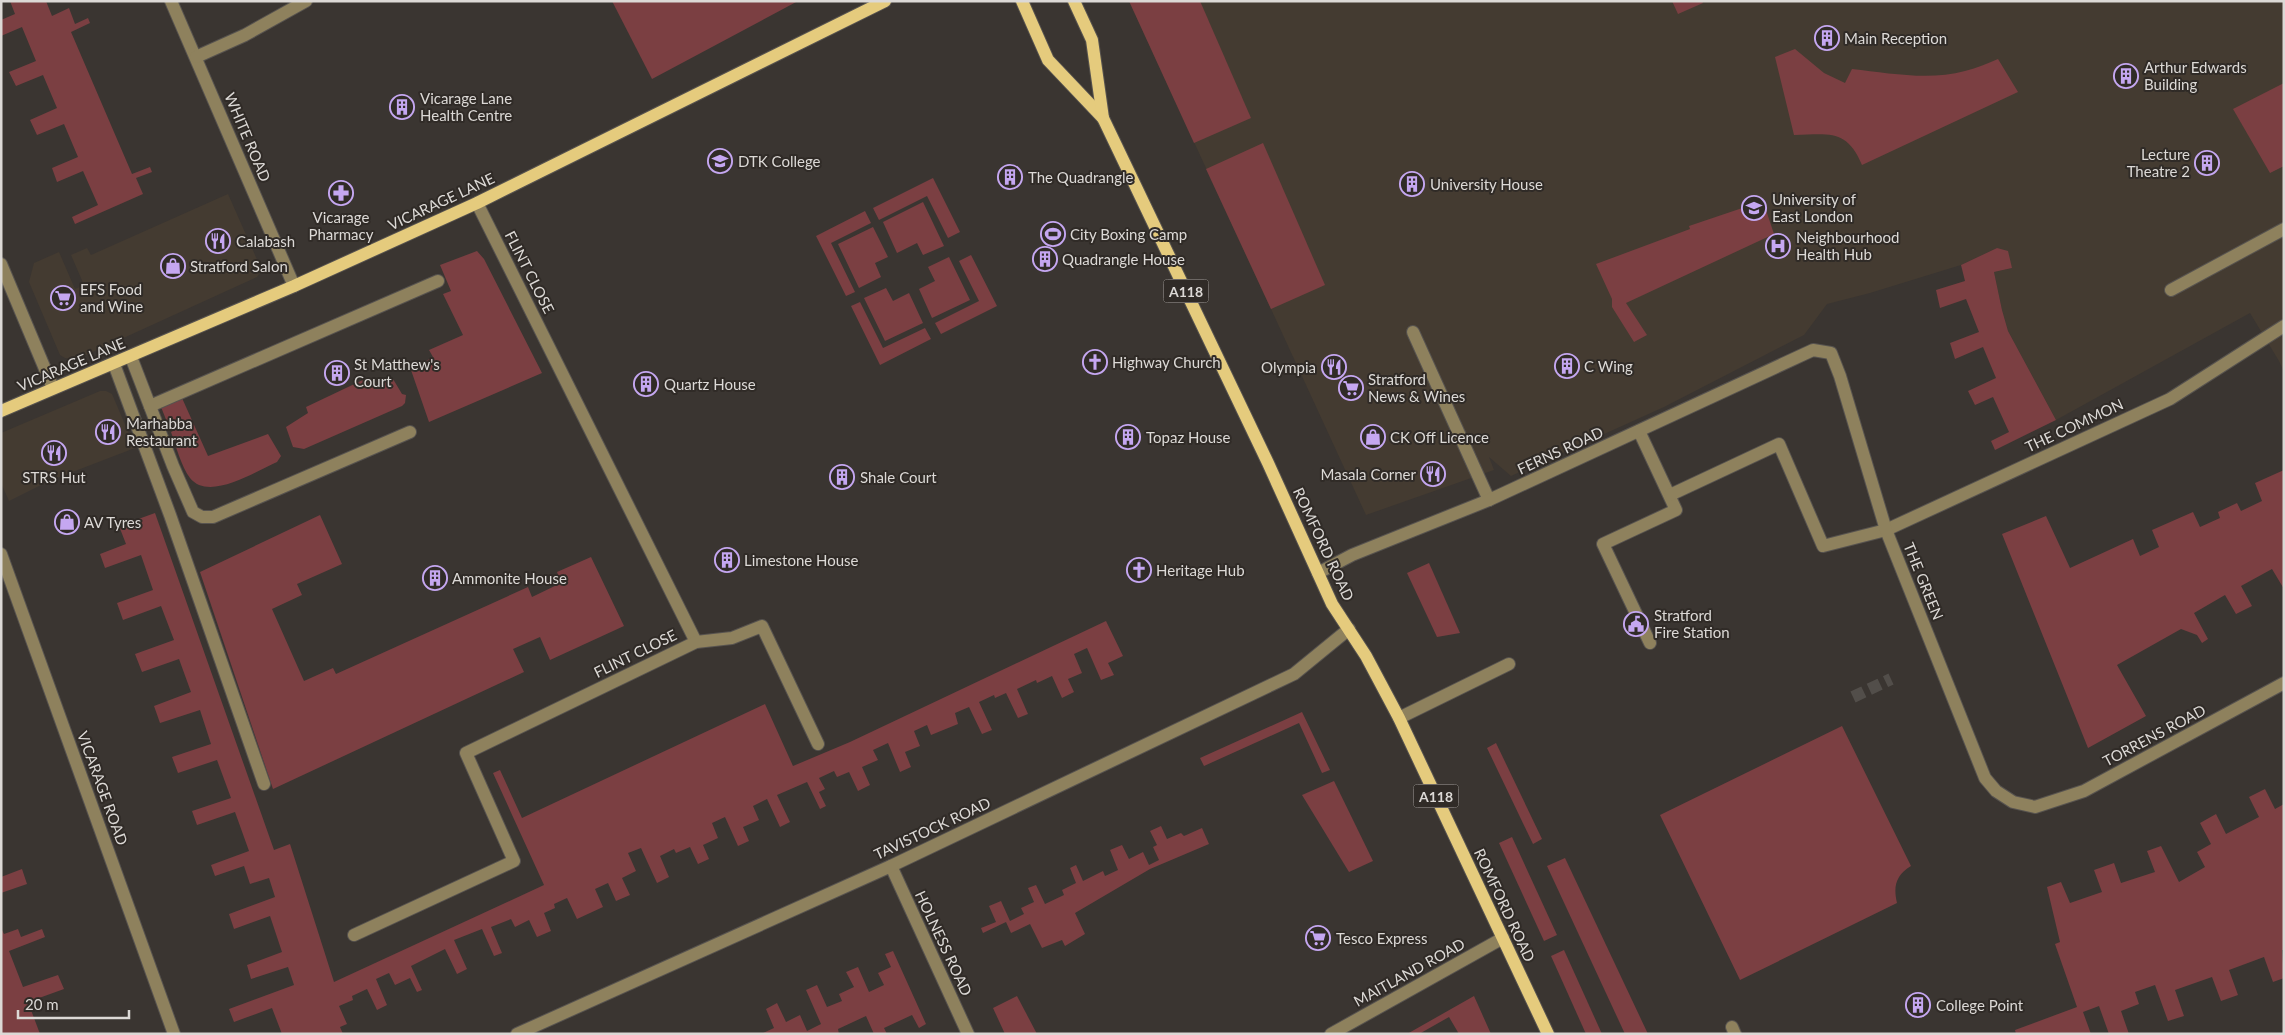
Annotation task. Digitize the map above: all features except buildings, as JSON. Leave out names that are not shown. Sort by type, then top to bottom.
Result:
[{"type":"main road","name":"VICARAGE LANE","points":[[1,411],[294,286],[477,203],[885,1]]},
{"type":"main road","name":"ROMFORD ROAD","points":[[1022,1],[1048,60],[1103,118]]},
{"type":"main road","name":"ROMFORD ROAD","points":[[1074,1],[1092,40],[1103,118],[1265,455],[1332,604],[1366,656],[1399,718],[1548,1034]]},
{"type":"street","name":"WHITE ROAD","points":[[171,1],[294,286]]},
{"type":"street","points":[[196,57],[245,34],[306,1]]},
{"type":"street","name":"FLINT CLOSE","points":[[354,935],[514,861],[466,752],[696,642],[477,203]]},
{"type":"street","points":[[2171,290],[2284,229]]},
{"type":"street","points":[[1,264],[53,388]]},
{"type":"street","points":[[150,406],[438,282]]},
{"type":"street","name":"THE COMMON","points":[[1670,495],[1778,444],[1823,546],[1886,530],[2170,399],[2284,326]]},
{"type":"street","points":[[1412,332],[1489,500]]},
{"type":"street","name":"FERNS ROAD","points":[[1318,573],[1352,555],[1489,500],[1812,350]]},
{"type":"street","name":"THE GREEN","points":[[1812,350],[1831,353],[1840,376],[1886,530],[1985,778],[1996,791],[2013,802],[2035,807]]},
{"type":"street","points":[[131,356],[172,466],[193,512],[202,517],[213,517],[410,432]]},
{"type":"street","points":[[114,364],[170,515],[264,784]]},
{"type":"street","points":[[1639,431],[1676,510],[1604,544],[1650,642]]},
{"type":"street","name":"VICARAGE ROAD","points":[[1,554],[174,1034]]},
{"type":"street","points":[[696,642],[732,638],[762,626],[818,744]]},
{"type":"street","name":"TAVISTOCK ROAD","points":[[517,1034],[891,866],[1294,674],[1349,629]]},
{"type":"street","points":[[1399,718],[1509,664]]},
{"type":"street","name":"TORRENS ROAD","points":[[2035,807],[2084,791],[2284,683]]},
{"type":"street","name":"HOLNESS ROAD","points":[[891,866],[968,1034]]},
{"type":"street","name":"MAITLAND ROAD","points":[[1331,1034],[1503,938]]},
{"type":"shaded area","points":[[10,1],[46,1],[52,16],[69,8],[75,24],[88,18],[90,23],[71,32],[132,174],[150,167],[152,172],[136,178],[143,194],[75,224],[72,217],[98,205],[83,171],[57,182],[52,168],[78,157],[64,124],[37,135],[30,120],[57,108],[43,75],[16,86],[9,72],[36,61],[22,27],[1,36],[1,20],[15,14]]},
{"type":"shaded area","points":[[612,1],[798,1],[652,79]]},
{"type":"shaded area","name":"University of East London","points":[[1129,1],[2284,1],[2284,372],[2250,313],[2056,420],[2008,331],[1994,272],[2012,268],[1997,248],[1961,265],[1827,304],[1804,335],[1664,407],[1511,476],[1489,457],[1494,470],[1366,515]]},
{"type":"shaded area","points":[[1129,1],[1200,1],[1251,118],[1194,143]]},
{"type":"shaded area","points":[[1672,1],[1702,1],[1703,3],[1678,14]]},
{"type":"shaded area","points":[[1795,49],[1824,73],[1845,83],[1852,69],[1923,76],[1965,71],[1998,59],[2018,92],[1862,165],[1856,153],[1843,139],[1836,136],[1818,134],[1794,135],[1775,57]]},
{"type":"shaded area","points":[[2284,83],[2284,166],[2270,173],[2233,109]]},
{"type":"shaded area","points":[[1263,143],[1325,285],[1271,309],[1206,169]]},
{"type":"shaded area","points":[[933,178],[960,232],[948,238],[927,196],[879,220],[873,208]]},
{"type":"shaded area","points":[[228,194],[259,264],[260,273],[257,277],[84,356],[72,359],[60,355],[29,282],[34,263],[59,252],[75,289],[84,285],[71,255],[87,248],[91,255]]},
{"type":"shaded area","points":[[1763,201],[1774,234],[1626,303],[1647,335],[1634,342],[1612,307],[1612,299],[1596,264],[1690,229],[1689,226]]},
{"type":"shaded area","points":[[923,202],[944,246],[923,255],[917,243],[897,253],[883,222]]},
{"type":"shaded area","points":[[865,211],[871,223],[831,243],[855,292],[846,296],[816,236]]},
{"type":"shaded area","points":[[873,227],[888,257],[875,263],[881,277],[859,288],[838,244]]},
{"type":"shaded area","points":[[1997,248],[2008,251],[2012,268],[1994,272],[2008,331],[2056,420],[1995,450],[1991,441],[2009,432],[1993,397],[1975,405],[1968,391],[1996,378],[1983,347],[1955,359],[1950,343],[1979,332],[1966,299],[1940,308],[1936,290],[1965,281],[1961,265]]},
{"type":"shaded area","points":[[477,251],[484,259],[542,373],[429,422],[411,370],[433,357],[429,350],[463,335],[443,294],[451,291],[440,265]]},
{"type":"shaded area","points":[[971,255],[997,306],[941,334],[935,323],[979,301],[959,261]]},
{"type":"shaded area","points":[[949,257],[970,300],[932,318],[919,289],[935,281],[928,267]]},
{"type":"shaded area","points":[[886,288],[893,301],[909,293],[923,323],[885,341],[864,298]]},
{"type":"shaded area","points":[[860,302],[883,348],[925,328],[931,339],[880,365],[851,306]]},
{"type":"shaded area","points":[[367,378],[371,385],[393,379],[402,394],[406,395],[405,403],[304,449],[293,447],[286,427],[308,413],[306,407]]},
{"type":"shaded area","points":[[100,391],[112,394],[135,448],[49,481],[9,501],[1,483],[1,433]]},
{"type":"shaded area","points":[[182,398],[208,456],[268,434],[281,456],[277,462],[233,482],[209,487],[198,485],[190,478],[179,456],[171,432],[177,429],[174,420],[167,422],[161,407]]},
{"type":"shaded area","points":[[2284,470],[2284,589],[2272,569],[2241,586],[2252,606],[2236,614],[2225,595],[2194,613],[2208,639],[2202,643],[2197,635],[2181,629],[2117,665],[2146,716],[2088,748],[2002,534],[2046,516],[2070,568],[2133,539],[2140,556],[2159,547],[2152,530],[2193,512],[2200,527],[2220,518],[2218,512],[2237,503],[2241,511],[2262,501],[2255,483]]},
{"type":"shaded area","points":[[155,513],[274,850],[290,844],[334,982],[544,885],[493,773],[500,770],[522,818],[765,704],[793,766],[850,742],[1106,621],[1123,656],[1108,663],[1114,675],[1101,680],[1087,648],[1074,654],[1082,673],[1068,679],[1074,692],[1062,698],[1052,676],[1037,683],[1036,680],[1017,689],[1028,714],[1018,718],[1006,693],[995,698],[994,695],[979,702],[992,730],[982,734],[969,707],[955,713],[958,724],[931,735],[927,725],[914,731],[920,746],[905,752],[911,767],[900,772],[888,743],[873,750],[878,760],[862,767],[870,785],[858,791],[849,772],[837,777],[834,771],[819,778],[825,789],[819,792],[826,806],[820,809],[807,782],[777,795],[790,822],[780,827],[767,799],[753,806],[759,820],[743,827],[749,841],[738,846],[725,817],[712,823],[718,838],[703,845],[709,859],[698,864],[690,847],[676,853],[674,849],[660,856],[669,877],[657,883],[641,848],[628,853],[636,871],[622,878],[630,895],[616,901],[608,883],[595,889],[603,907],[577,919],[567,898],[554,904],[555,908],[544,913],[551,931],[537,937],[529,920],[515,927],[511,919],[491,927],[502,953],[494,956],[482,929],[454,940],[467,969],[457,974],[445,949],[411,966],[422,990],[417,992],[410,978],[395,985],[389,973],[376,979],[387,1005],[377,1010],[367,989],[352,996],[353,1000],[339,1006],[347,1024],[340,1027],[343,1034],[282,1034],[272,1008],[234,1022],[229,1009],[294,985],[288,967],[251,979],[247,965],[282,952],[270,916],[234,929],[229,914],[275,897],[269,878],[250,884],[244,866],[215,876],[211,865],[249,851],[235,812],[197,825],[192,811],[231,798],[217,760],[178,773],[172,757],[211,744],[200,710],[160,723],[154,706],[191,692],[179,659],[142,672],[135,654],[174,640],[161,606],[123,620],[117,603],[153,590],[141,555],[105,568],[100,554],[126,544],[119,526]]},
{"type":"shaded area","points":[[320,515],[342,564],[297,584],[302,595],[272,609],[304,681],[333,668],[336,674],[528,587],[532,597],[561,583],[557,572],[591,557],[624,626],[550,660],[540,637],[513,649],[524,672],[273,789],[200,572]]},
{"type":"shaded area","points":[[1429,563],[1460,633],[1437,637],[1407,573]]},
{"type":"shaded area","points":[[1302,712],[1330,770],[1322,773],[1299,723],[1204,766],[1200,758]]},
{"type":"shaded area","points":[[1842,726],[1911,866],[1902,873],[1897,881],[1895,891],[1897,903],[1740,980],[1660,815]]},
{"type":"shaded area","points":[[1496,743],[1542,839],[1533,844],[1487,748]]},
{"type":"shaded area","points":[[1334,781],[1373,861],[1349,872],[1302,795]]},
{"type":"shaded area","points":[[2265,789],[2275,809],[2284,804],[2284,950],[2282,950],[2284,978],[2273,982],[2264,957],[2229,970],[2238,995],[2221,1001],[2212,977],[2175,990],[2184,1016],[2168,1021],[2155,985],[2135,992],[2139,1004],[2121,1011],[2129,1034],[2109,1034],[2099,1006],[2083,1012],[2091,1034],[2016,1034],[2015,1030],[2077,1007],[2055,944],[2060,942],[2047,887],[2061,882],[2070,903],[2102,892],[2094,870],[2114,863],[2121,883],[2155,872],[2147,851],[2161,846],[2179,882],[2205,867],[2197,852],[2211,844],[2200,823],[2216,814],[2226,834],[2259,817],[2249,797]]},
{"type":"shaded area","points":[[1161,826],[1167,839],[1181,833],[1184,836],[1202,828],[1209,844],[1150,869],[1075,913],[1085,934],[1065,946],[1062,940],[1042,948],[1030,924],[1011,933],[1006,922],[983,933],[981,928],[996,922],[989,906],[1001,901],[1010,921],[1024,914],[1021,908],[1034,902],[1028,888],[1036,885],[1045,904],[1064,895],[1062,890],[1076,883],[1070,868],[1076,865],[1083,881],[1103,871],[1105,876],[1118,870],[1110,850],[1122,845],[1129,859],[1143,852],[1149,865],[1159,860],[1153,847],[1157,845],[1150,831]]},
{"type":"shaded area","points":[[1512,837],[1557,935],[1544,941],[1499,843]]},
{"type":"shaded area","points":[[1565,858],[1648,1034],[1625,1034],[1547,866]]},
{"type":"shaded area","points":[[22,869],[27,884],[1,893],[1,877]]},
{"type":"shaded area","points":[[1,928],[4,934],[18,929],[21,937],[42,929],[45,937],[9,951],[23,987],[58,975],[64,989],[28,1002],[40,1034],[1,1034]]},
{"type":"shaded area","points":[[1564,950],[1602,1034],[1586,1034],[1551,956]]},
{"type":"shaded area","points":[[893,951],[926,1024],[919,1028],[912,1015],[884,1028],[887,1034],[874,1034],[866,1016],[838,1029],[839,1034],[761,1034],[774,1028],[766,1009],[777,1003],[786,1022],[800,1015],[807,1031],[821,1024],[806,990],[817,985],[827,1007],[842,1001],[839,994],[854,987],[846,972],[858,967],[869,992],[884,985],[878,973],[891,967],[885,954]]},
{"type":"shaded area","points":[[1017,996],[1037,1034],[1005,1034],[993,1008]]},
{"type":"shaded area","points":[[1474,996],[1491,1034],[1459,1034],[1449,1017],[1419,1034],[1407,1034]]},
{"type":"tunnel","points":[[1853,697],[1891,679]]},
{"type":"place","name":"Main Reception","points":[[1827,38]]},
{"type":"place","name":"Arthur Edwards Building","points":[[2126,76]]},
{"type":"place","name":"Vicarage Lane Health Centre","points":[[402,107]]},
{"type":"place","name":"DTK College","points":[[720,161]]},
{"type":"place","name":"Lecture Theatre 2","points":[[2207,163]]},
{"type":"place","name":"The Quadrangle","points":[[1010,177]]},
{"type":"place","name":"University House","points":[[1412,184]]},
{"type":"place","name":"Vicarage Pharmacy","points":[[341,193]]},
{"type":"place","name":"University of East London","points":[[1754,208]]},
{"type":"place","name":"City Boxing Camp","points":[[1053,234]]},
{"type":"place","name":"Calabash","points":[[218,241]]},
{"type":"place","name":"Neighbourhood Health Hub","points":[[1778,246]]},
{"type":"place","name":"Quadrangle House","points":[[1045,259]]},
{"type":"place","name":"Stratford Salon","points":[[173,266]]},
{"type":"place","name":"EFS Food and Wine","points":[[63,298]]},
{"type":"place","name":"Highway Church","points":[[1095,362]]},
{"type":"place","name":"C Wing","points":[[1567,366]]},
{"type":"place","name":"Olympia","points":[[1334,367]]},
{"type":"place","name":"St Matthew's Court","points":[[337,373]]},
{"type":"place","name":"Quartz House","points":[[646,384]]},
{"type":"place","name":"Stratford News & Wines","points":[[1351,388]]},
{"type":"place","name":"Marhabba Restaurant","points":[[108,432]]},
{"type":"place","name":"Topaz House","points":[[1128,437]]},
{"type":"place","name":"CK Off Licence","points":[[1373,437]]},
{"type":"place","name":"STRS Hut","points":[[54,453]]},
{"type":"place","name":"Masala Corner","points":[[1433,474]]},
{"type":"place","name":"Shale Court","points":[[842,477]]},
{"type":"place","name":"AV Tyres","points":[[67,522]]},
{"type":"place","name":"Limestone House","points":[[727,560]]},
{"type":"place","name":"Heritage Hub","points":[[1139,570]]},
{"type":"place","name":"Ammonite House","points":[[435,578]]},
{"type":"place","name":"Stratford Fire Station","points":[[1636,624]]},
{"type":"place","name":"Tesco Express","points":[[1318,938]]},
{"type":"place","name":"College Point","points":[[1918,1005]]}]
